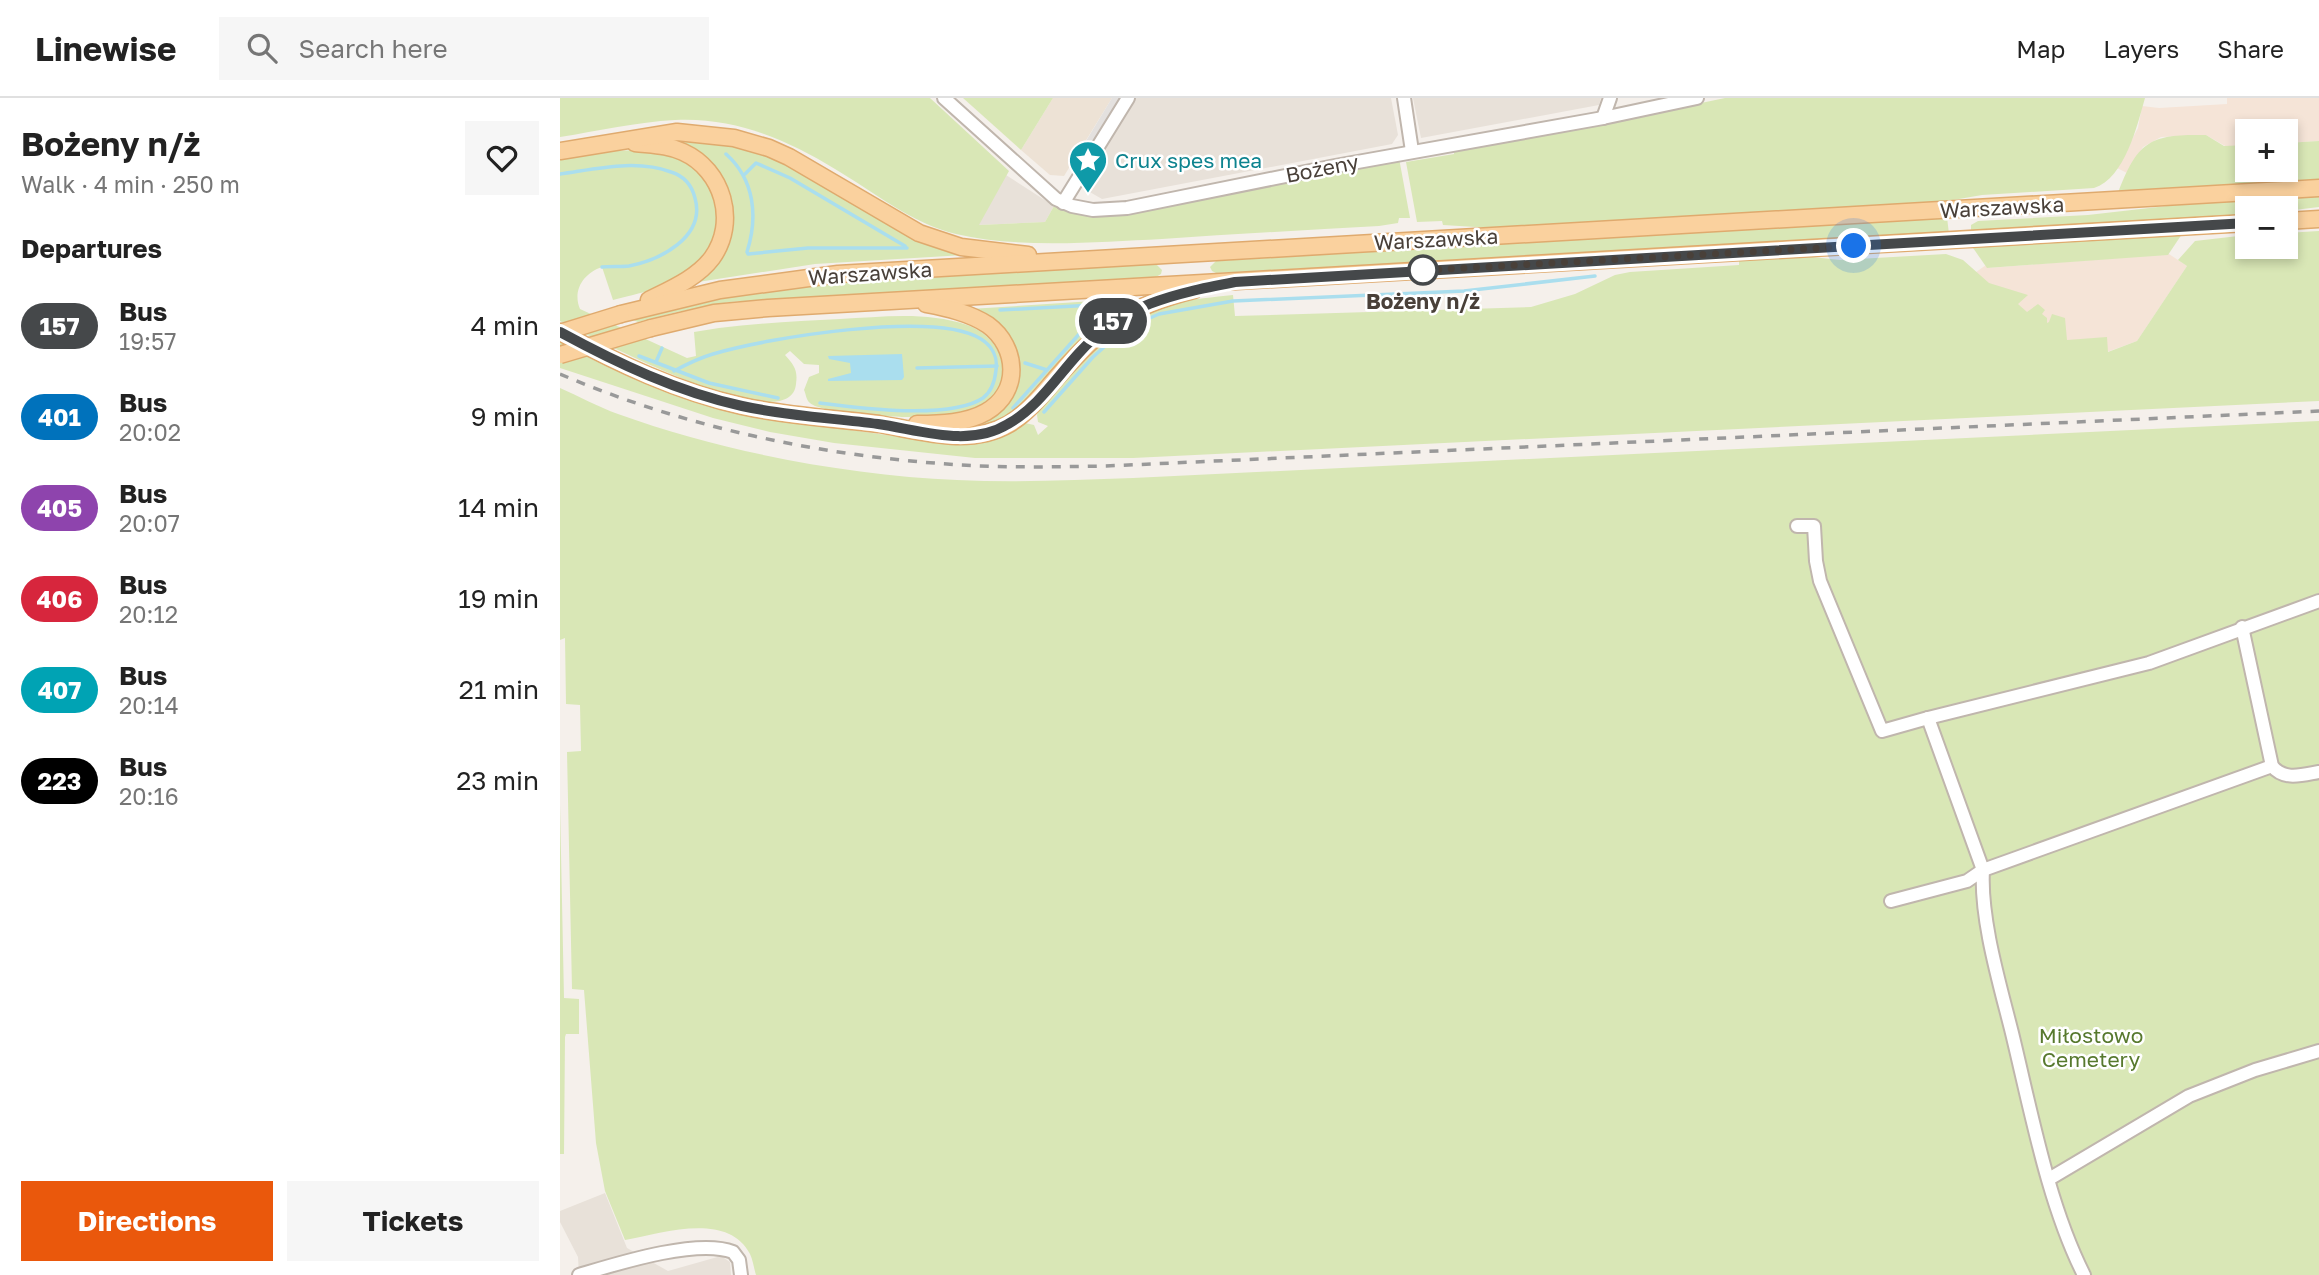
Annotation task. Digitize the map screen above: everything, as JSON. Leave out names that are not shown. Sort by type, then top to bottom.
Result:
[{"type":"main road","points":[[560,151],[677,132],[716,135],[753,143],[789,157],[902,225],[930,237],[961,247],[1076,260]]},
{"type":"main road","points":[[621,314],[681,284],[705,266],[721,241],[726,216],[716,181],[698,161],[671,148],[622,142]]},
{"type":"main road","name":"Warszawska","points":[[560,332],[720,290],[809,277],[2319,188]]},
{"type":"main road","points":[[1958,209],[1960,240]]},
{"type":"main road","points":[[2298,220],[2319,219]]},
{"type":"main road","name":"Warszawska","points":[[560,355],[678,320],[730,311],[2235,224]]},
{"type":"main road","points":[[560,332],[641,372],[704,396],[770,411],[952,436],[994,431],[1008,425],[1026,412],[1091,341],[1128,312],[1159,299],[1191,291],[1259,280]]},
{"type":"main road","points":[[879,424],[947,422],[974,417],[997,403],[1005,394],[1011,377],[1009,351],[999,336],[986,324],[971,316],[943,308],[896,300]]},
{"type":"street","name":"Bożeny","points":[[944,98],[1041,187],[1063,203],[1093,210],[1127,208],[1697,98]]},
{"type":"street","points":[[1063,203],[1128,98]]},
{"type":"street","points":[[1404,98],[1412,151]]},
{"type":"street","points":[[1603,118],[1610,98]]},
{"type":"street","points":[[1797,526],[1814,526],[1820,581],[1882,731],[2149,663],[2319,601]]},
{"type":"street","points":[[2242,628],[2272,766],[2284,775],[2319,772]]},
{"type":"street","points":[[1928,718],[1983,870],[1982,887],[2004,1000],[2049,1179],[2084,1275]]},
{"type":"street","points":[[1891,901],[1967,881],[1983,870],[2272,766]]},
{"type":"street","points":[[2049,1179],[2189,1096],[2255,1070],[2319,1051]]},
{"type":"street","points":[[579,1275],[640,1258],[715,1248],[733,1252],[739,1260],[741,1275]]},
{"type":"shaded area","points":[[1053,98],[1112,98],[1064,176],[1050,175],[1021,150]]},
{"type":"shaded area","points":[[1112,98],[1122,98],[1090,150],[1083,146]]},
{"type":"shaded area","points":[[1135,98],[1391,98],[1398,135],[1392,144],[1102,199],[1081,187]]},
{"type":"shaded area","points":[[1413,98],[1601,98],[1599,105],[1421,138]]},
{"type":"shaded area","points":[[2227,98],[2319,98],[2319,141],[2298,142],[2298,119],[2235,119],[2235,146],[2227,147],[2206,135],[2161,137],[2143,147],[2127,173],[2117,168],[2138,128],[2142,106],[2159,108],[2227,104]]},
{"type":"shaded area","points":[[1006,175],[1054,206],[1045,222],[978,225]]},
{"type":"shaded area","points":[[2169,254],[2187,266],[2137,341],[2107,352],[2080,356],[1972,275],[1986,265],[1988,268]]},
{"type":"shaded area","points":[[605,1193],[627,1248],[668,1271],[721,1256],[730,1262],[731,1275],[579,1275],[578,1257],[560,1222],[560,1211]]},
{"type":"green space","points":[[560,98],[930,98],[1009,171],[979,225],[1045,222],[1054,206],[1074,212],[1399,158],[1410,218],[1399,218],[1398,223],[1379,226],[1112,242],[1032,243],[980,239],[939,229],[924,222],[798,148],[739,126],[675,120],[560,137]]},
{"type":"green space","points":[[963,98],[1053,98],[1021,150]]},
{"type":"green space","points":[[1725,98],[2145,98],[2134,136],[2122,163],[2114,174],[2094,188],[1982,195],[1936,203],[1492,228],[1443,225],[1442,221],[1417,222],[1406,162],[1454,154],[1454,150],[1577,129]]},
{"type":"green space","points":[[2206,135],[2224,146],[2235,146],[2235,182],[2298,182],[2298,142],[2319,141],[2319,182],[2118,193],[2132,161],[2140,151],[2159,139]]},
{"type":"green space","points":[[669,139],[726,142],[774,157],[910,237],[936,248],[964,255],[815,264],[698,282],[717,264],[729,244],[734,223],[732,202],[725,181],[712,164],[693,149]]},
{"type":"green space","points":[[642,150],[682,159],[705,178],[717,204],[716,231],[711,244],[703,257],[684,276],[654,289],[613,300],[602,267],[590,273],[581,283],[578,295],[580,309],[687,358],[696,356],[694,332],[780,322],[888,316],[936,318],[967,325],[991,341],[1003,364],[1003,377],[998,389],[990,399],[976,408],[951,415],[899,417],[828,409],[810,403],[804,390],[809,377],[819,373],[819,365],[804,364],[790,351],[785,355],[795,368],[796,384],[785,399],[761,401],[726,394],[687,380],[560,321],[560,160],[608,151]]},
{"type":"green space","points":[[2319,195],[2319,207],[2298,210],[2298,196]]},
{"type":"green space","points":[[2235,200],[2235,217],[1971,232],[1971,225],[1978,221],[2088,215]]},
{"type":"green space","points":[[1947,217],[1949,234],[1216,273],[1210,267],[1216,261]]},
{"type":"green space","points":[[2319,231],[2319,401],[1133,458],[975,458],[834,443],[770,432],[713,418],[560,368],[560,340],[650,385],[709,406],[772,419],[958,445],[994,439],[1025,423],[1034,425],[1038,435],[1048,426],[1038,422],[1039,409],[1086,354],[1107,334],[1144,312],[1188,301],[1233,295],[1235,316],[1531,307],[1575,294],[1615,275],[1630,272],[1739,265],[1739,259],[1794,255],[1840,260],[1946,254],[1963,260],[1989,283],[2028,295],[2018,304],[2027,312],[2038,304],[2045,310],[2042,314],[2047,318],[2047,323],[2052,314],[2065,318],[2067,340],[2107,337],[2108,352],[2137,341],[2187,266],[2178,260],[2195,241],[2235,236],[2235,259],[2298,259],[2298,232]]},
{"type":"green space","points":[[2182,234],[2168,255],[1987,268],[1971,245]]},
{"type":"green space","points":[[1156,264],[1162,270],[1156,277],[730,302],[638,322],[633,320],[730,297],[836,283]]},
{"type":"green space","points":[[1140,298],[1125,305],[1091,329],[1033,395],[1018,408],[1002,419],[984,426],[964,429],[991,418],[1004,407],[1017,384],[1019,371],[1015,346],[1008,334],[992,319],[970,309]]},
{"type":"green space","name":"Miłostowo Cemetery","points":[[560,388],[603,408],[658,428],[742,450],[872,473],[979,481],[1133,478],[2319,421],[2319,1275],[756,1275],[750,1254],[740,1241],[726,1233],[693,1228],[625,1240],[605,1191],[596,1143],[584,990],[572,989],[567,752],[581,751],[580,705],[566,704],[565,638],[560,640]]},
{"type":"green space","points":[[560,805],[564,998],[579,999],[579,1034],[566,1034],[565,1037],[564,1154],[560,1154]]},
{"type":"water","points":[[902,354],[902,380],[828,381],[851,373],[850,363],[829,359],[828,356]]},
{"type":"waterway","points":[[726,154],[743,175],[752,200],[748,254],[808,248],[907,248]]},
{"type":"waterway","points":[[745,174],[756,163],[790,178],[905,246]]},
{"type":"waterway","points":[[560,174],[616,166],[644,166],[676,174],[692,189],[697,212],[694,224],[678,244],[641,263],[602,267]]},
{"type":"waterway","points":[[1044,412],[1093,357],[1123,330],[1159,314],[1233,301],[1464,291],[1595,276]]},
{"type":"waterway","points":[[1000,310],[1113,306],[1081,332],[1013,408]]},
{"type":"waterway","points":[[674,371],[708,356],[771,341],[890,327],[927,327],[958,331],[981,339],[995,356],[994,382],[983,398],[968,405],[949,409],[904,411],[820,403]]},
{"type":"waterway","points":[[656,362],[662,348]]},
{"type":"waterway","points":[[639,356],[709,383],[778,398]]},
{"type":"waterway","points":[[1025,363],[1047,370]]},
{"type":"waterway","points":[[917,368],[997,366]]},
{"type":"railway","points":[[560,374],[653,409],[750,435],[898,460],[1007,467],[1106,466],[2319,411]]},
{"type":"bus line","name":"157","points":[[560,332],[641,372],[724,402],[770,411],[961,436],[994,431],[1026,412],[1082,349],[1128,312],[1159,299],[1235,282],[2235,224]]},
{"type":"place","name":"Crux spes mea","points":[[1088,194]]},
{"type":"place","name":"Bożeny n/ż","points":[[1423,270]]},
{"type":"route","points":[[1423,270],[1412,271],[1854,246]]}]
